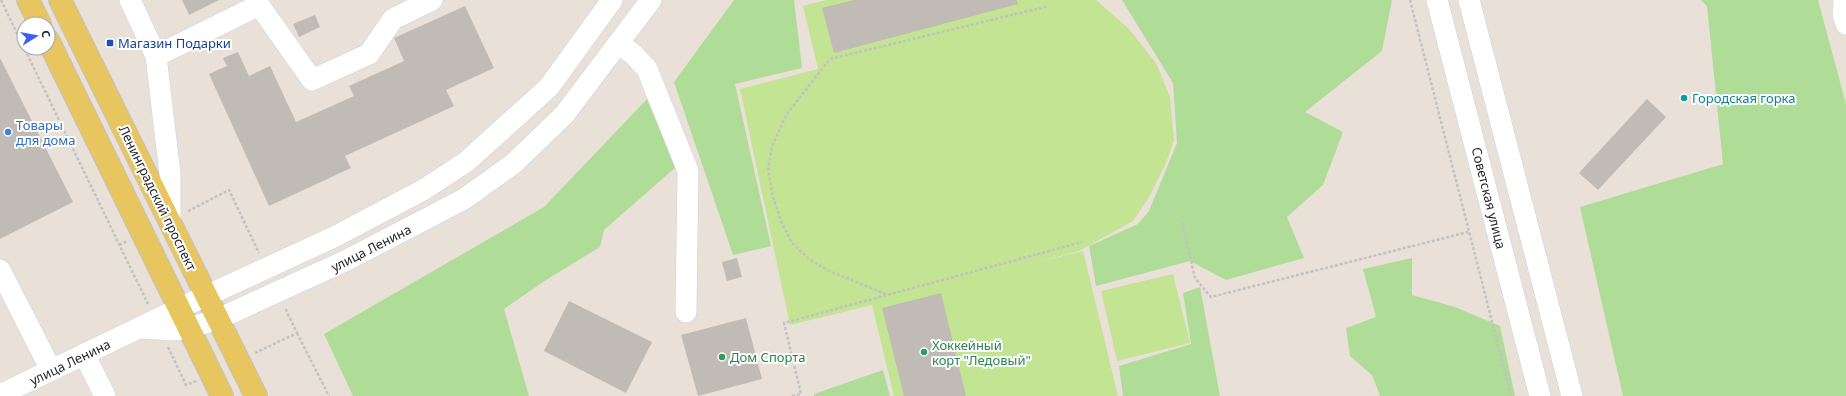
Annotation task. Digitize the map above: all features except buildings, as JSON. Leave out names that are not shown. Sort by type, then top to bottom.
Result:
[{"type":"main road","points":[[28,0],[36,16]]},
{"type":"main road","name":"Ленинградский проспект","points":[[60,0],[256,396]]},
{"type":"main road","points":[[56,56],[222,396]]},
{"type":"street","points":[[130,0],[156,56],[170,174],[170,220]]},
{"type":"street","points":[[156,56],[258,2],[312,80],[369,54],[393,19],[432,0]]},
{"type":"street","name":"улица Ленина","points":[[140,328],[160,330],[190,328],[218,319],[346,261],[464,199],[513,164],[572,105],[651,0]]},
{"type":"street","name":"Советская улица","points":[[1437,0],[1540,396]]},
{"type":"street","points":[[1469,0],[1572,396]]},
{"type":"street","points":[[1844,0],[1842,14],[1846,24]]},
{"type":"street","name":"улица Ленина","points":[[0,395],[180,308],[336,236],[423,190],[466,162],[549,87],[602,3]]},
{"type":"street","points":[[618,43],[633,54],[647,69],[688,171],[686,312]]},
{"type":"street","points":[[549,87],[572,105]]},
{"type":"street","points":[[0,270],[51,370]]},
{"type":"street","points":[[84,354],[104,396]]},
{"type":"path","points":[[1,0],[119,245]]},
{"type":"path","points":[[1410,0],[1511,396]]},
{"type":"path","points":[[886,294],[829,271],[809,259],[792,243],[781,221],[773,197],[768,170],[772,147],[786,115],[830,59],[1049,6]]},
{"type":"path","points":[[1182,222],[1195,278],[1211,297],[1468,232]]},
{"type":"path","points":[[792,396],[801,394],[784,323],[886,294],[1082,242]]},
{"type":"path","points":[[297,333],[328,396]]},
{"type":"green space","points":[[734,0],[794,0],[802,68],[735,84],[771,246],[733,255],[674,82]]},
{"type":"green space","points":[[826,0],[1096,0],[1129,29],[1156,63],[1170,97],[1174,140],[1166,163],[1149,197],[1133,221],[1079,251],[1030,264],[1083,251],[1118,396],[894,396],[872,305],[790,325],[740,89],[818,69],[803,6]]},
{"type":"green space","points":[[1122,0],[1392,0],[1382,51],[1305,112],[1343,132],[1323,185],[1287,217],[1304,258],[1226,280],[1190,261],[1096,286],[1089,246],[1138,224],[1149,211],[1177,143],[1173,83]]},
{"type":"green space","points":[[1701,0],[1818,0],[1846,104],[1846,396],[1623,396],[1580,207],[1723,164],[1707,6]]},
{"type":"green space","points":[[647,99],[676,167],[604,230],[600,247],[546,280],[504,309],[529,396],[353,396],[324,334],[544,207]]},
{"type":"green space","points":[[1412,258],[1412,295],[1455,307],[1500,326],[1515,396],[1380,396],[1372,375],[1350,356],[1346,328],[1376,317],[1363,269]]},
{"type":"green space","points":[[1173,274],[1190,343],[1117,361],[1101,291]]},
{"type":"green space","points":[[1200,287],[1220,396],[1123,396],[1119,366],[1191,344],[1183,293]]},
{"type":"green space","points":[[883,370],[890,396],[814,396],[814,394]]},
{"type":"place","name":"Магазин Подарки","points":[[110,43]]},
{"type":"place","name":"Городская горка","points":[[1684,98]]},
{"type":"place","name":"Товары для дома","points":[[8,132]]},
{"type":"place","name":"Хоккейный корт \"Ледовый\"","points":[[924,352]]},
{"type":"place","name":"Дом Спорта","points":[[722,357]]}]
